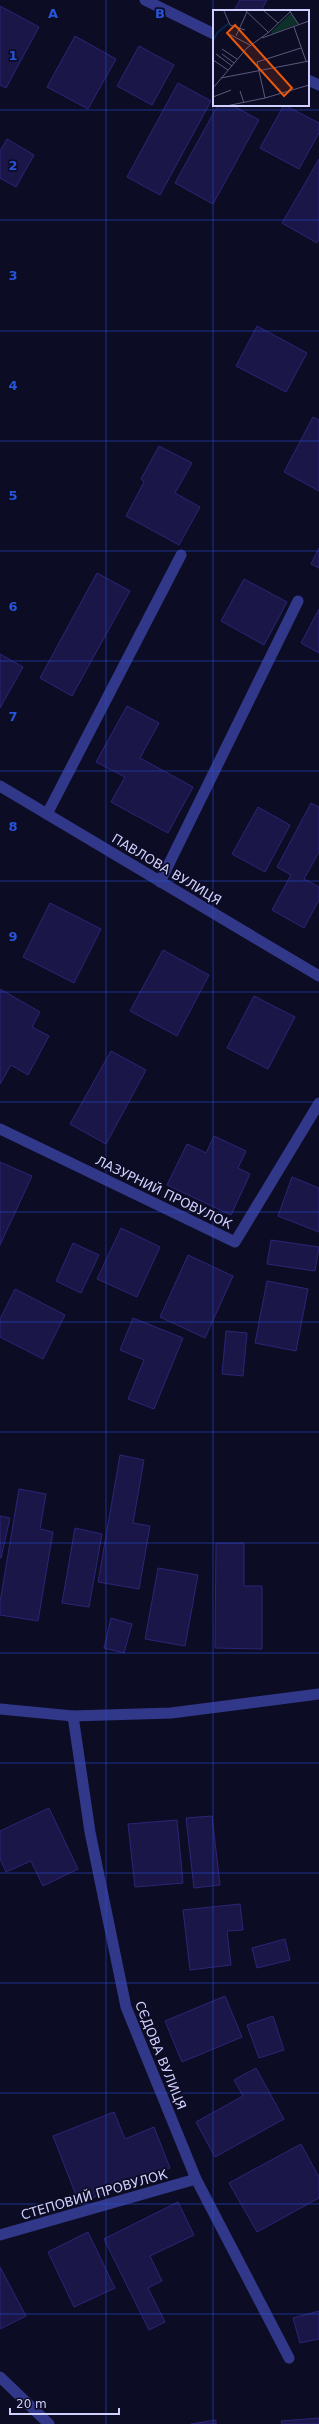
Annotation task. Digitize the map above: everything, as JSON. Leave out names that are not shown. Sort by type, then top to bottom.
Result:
[{"type":"street","points":[[145,0],[213,34]]},
{"type":"street","points":[[309,80],[319,85]]},
{"type":"street","points":[[47,814],[180,554]]},
{"type":"street","points":[[160,882],[298,601]]},
{"type":"street","name":"ПАВЛОВА ВУЛИЦЯ","points":[[0,786],[319,976]]},
{"type":"street","name":"ЛАЗУРНИЙ ПРОВУЛОК","points":[[0,1129],[235,1242],[319,1103]]},
{"type":"street","points":[[0,1709],[73,1716],[171,1713],[319,1694]]},
{"type":"street","name":"СЄДОВА ВУЛИЦЯ","points":[[73,1716],[90,1832],[126,2007],[196,2179],[289,2358]]},
{"type":"street","name":"СТЕПОВИЙ ПРОВУЛОК","points":[[0,2235],[196,2179]]},
{"type":"street","points":[[0,2377],[49,2424]]},
{"type":"building","points":[[240,0],[267,0],[262,10],[234,10]]},
{"type":"building","points":[[0,6],[39,27],[6,88],[0,85]]},
{"type":"building","points":[[75,36],[116,59],[88,109],[47,87]]},
{"type":"building","points":[[139,46],[174,65],[152,105],[117,86]]},
{"type":"building","points":[[178,83],[211,101],[160,195],[127,177]]},
{"type":"building","points":[[217,106],[234,106],[259,120],[213,204],[175,183]]},
{"type":"building","points":[[283,106],[319,123],[319,133],[299,169],[260,148]]},
{"type":"building","points":[[7,139],[34,155],[16,187],[0,178],[0,151]]},
{"type":"building","points":[[319,159],[319,239],[317,243],[282,223]]},
{"type":"building","points":[[257,326],[307,353],[286,392],[236,366]]},
{"type":"building","points":[[313,417],[319,420],[319,491],[284,472]]},
{"type":"building","points":[[159,446],[192,463],[175,493],[200,507],[179,545],[126,516],[144,482],[141,479]]},
{"type":"building","points":[[319,548],[319,568],[311,564]]},
{"type":"building","points":[[97,573],[130,591],[72,696],[40,678]]},
{"type":"building","points":[[244,579],[287,602],[264,645],[221,621]]},
{"type":"building","points":[[319,609],[319,653],[301,643]]},
{"type":"building","points":[[0,654],[23,667],[0,708]]},
{"type":"building","points":[[127,706],[159,723],[140,758],[193,787],[168,833],[111,802],[125,777],[96,762]]},
{"type":"building","points":[[311,803],[319,807],[319,852],[304,879],[319,887],[319,900],[304,928],[272,910],[291,875],[277,867]]},
{"type":"building","points":[[258,807],[290,825],[265,872],[232,854]]},
{"type":"building","points":[[50,903],[101,929],[74,983],[23,957]]},
{"type":"building","points":[[163,950],[209,975],[177,1036],[130,1011]]},
{"type":"building","points":[[0,989],[40,1012],[32,1027],[49,1036],[28,1075],[11,1065],[0,1084]]},
{"type":"building","points":[[254,996],[295,1017],[268,1069],[227,1048]]},
{"type":"building","points":[[111,1051],[146,1070],[106,1144],[70,1124]]},
{"type":"building","points":[[214,1136],[246,1151],[238,1168],[250,1174],[231,1215],[167,1185],[187,1144],[206,1153]]},
{"type":"building","points":[[0,1162],[32,1176],[0,1245]]},
{"type":"building","points":[[292,1177],[319,1188],[319,1232],[278,1216]]},
{"type":"building","points":[[121,1228],[160,1247],[137,1297],[97,1279]]},
{"type":"building","points":[[271,1240],[319,1247],[315,1271],[267,1264]]},
{"type":"building","points":[[73,1243],[99,1255],[81,1293],[56,1281]]},
{"type":"building","points":[[188,1255],[233,1276],[205,1338],[160,1317]]},
{"type":"building","points":[[267,1281],[308,1289],[296,1351],[255,1343]]},
{"type":"building","points":[[15,1289],[65,1315],[43,1359],[0,1337],[0,1319]]},
{"type":"building","points":[[133,1318],[183,1338],[154,1409],[128,1399],[144,1360],[120,1350]]},
{"type":"building","points":[[226,1331],[247,1333],[243,1376],[222,1374]]},
{"type":"building","points":[[120,1455],[144,1460],[133,1523],[150,1526],[139,1589],[98,1582]]},
{"type":"building","points":[[19,1489],[46,1494],[40,1529],[53,1532],[38,1621],[0,1615],[0,1602]]},
{"type":"building","points":[[0,1516],[10,1518],[1,1558],[0,1558]]},
{"type":"building","points":[[75,1528],[102,1534],[89,1607],[62,1603]]},
{"type":"building","points":[[216,1543],[244,1543],[244,1586],[262,1586],[262,1649],[215,1648]]},
{"type":"building","points":[[158,1568],[198,1575],[185,1646],[145,1639]]},
{"type":"building","points":[[111,1618],[132,1624],[124,1653],[104,1648]]},
{"type":"building","points":[[49,1808],[78,1869],[43,1886],[31,1861],[6,1872],[0,1859],[0,1831]]},
{"type":"building","points":[[212,1816],[220,1885],[194,1888],[186,1818]]},
{"type":"building","points":[[177,1820],[183,1883],[135,1887],[128,1824]]},
{"type":"building","points":[[240,1904],[243,1930],[227,1931],[231,1965],[190,1970],[183,1910]]},
{"type":"building","points":[[285,1939],[290,1960],[257,1968],[252,1948]]},
{"type":"building","points":[[225,1996],[242,2037],[182,2062],[165,2021]]},
{"type":"building","points":[[273,2016],[284,2050],[259,2058],[247,2025]]},
{"type":"building","points":[[256,2068],[284,2119],[215,2157],[196,2122],[243,2096],[234,2080]]},
{"type":"building","points":[[114,2112],[125,2139],[154,2127],[170,2168],[79,2203],[53,2136]]},
{"type":"building","points":[[301,2144],[319,2177],[319,2198],[257,2232],[229,2183]]},
{"type":"building","points":[[178,2202],[194,2235],[150,2256],[162,2281],[148,2288],[165,2322],[149,2330],[104,2239]]},
{"type":"building","points":[[88,2232],[115,2288],[74,2307],[48,2252]]},
{"type":"building","points":[[0,2267],[26,2316],[0,2329]]},
{"type":"building","points":[[319,2311],[319,2339],[300,2343],[293,2318]]},
{"type":"building","points":[[319,2418],[319,2424],[282,2424],[281,2421]]},
{"type":"building","points":[[216,2420],[216,2424],[191,2424]]}]
